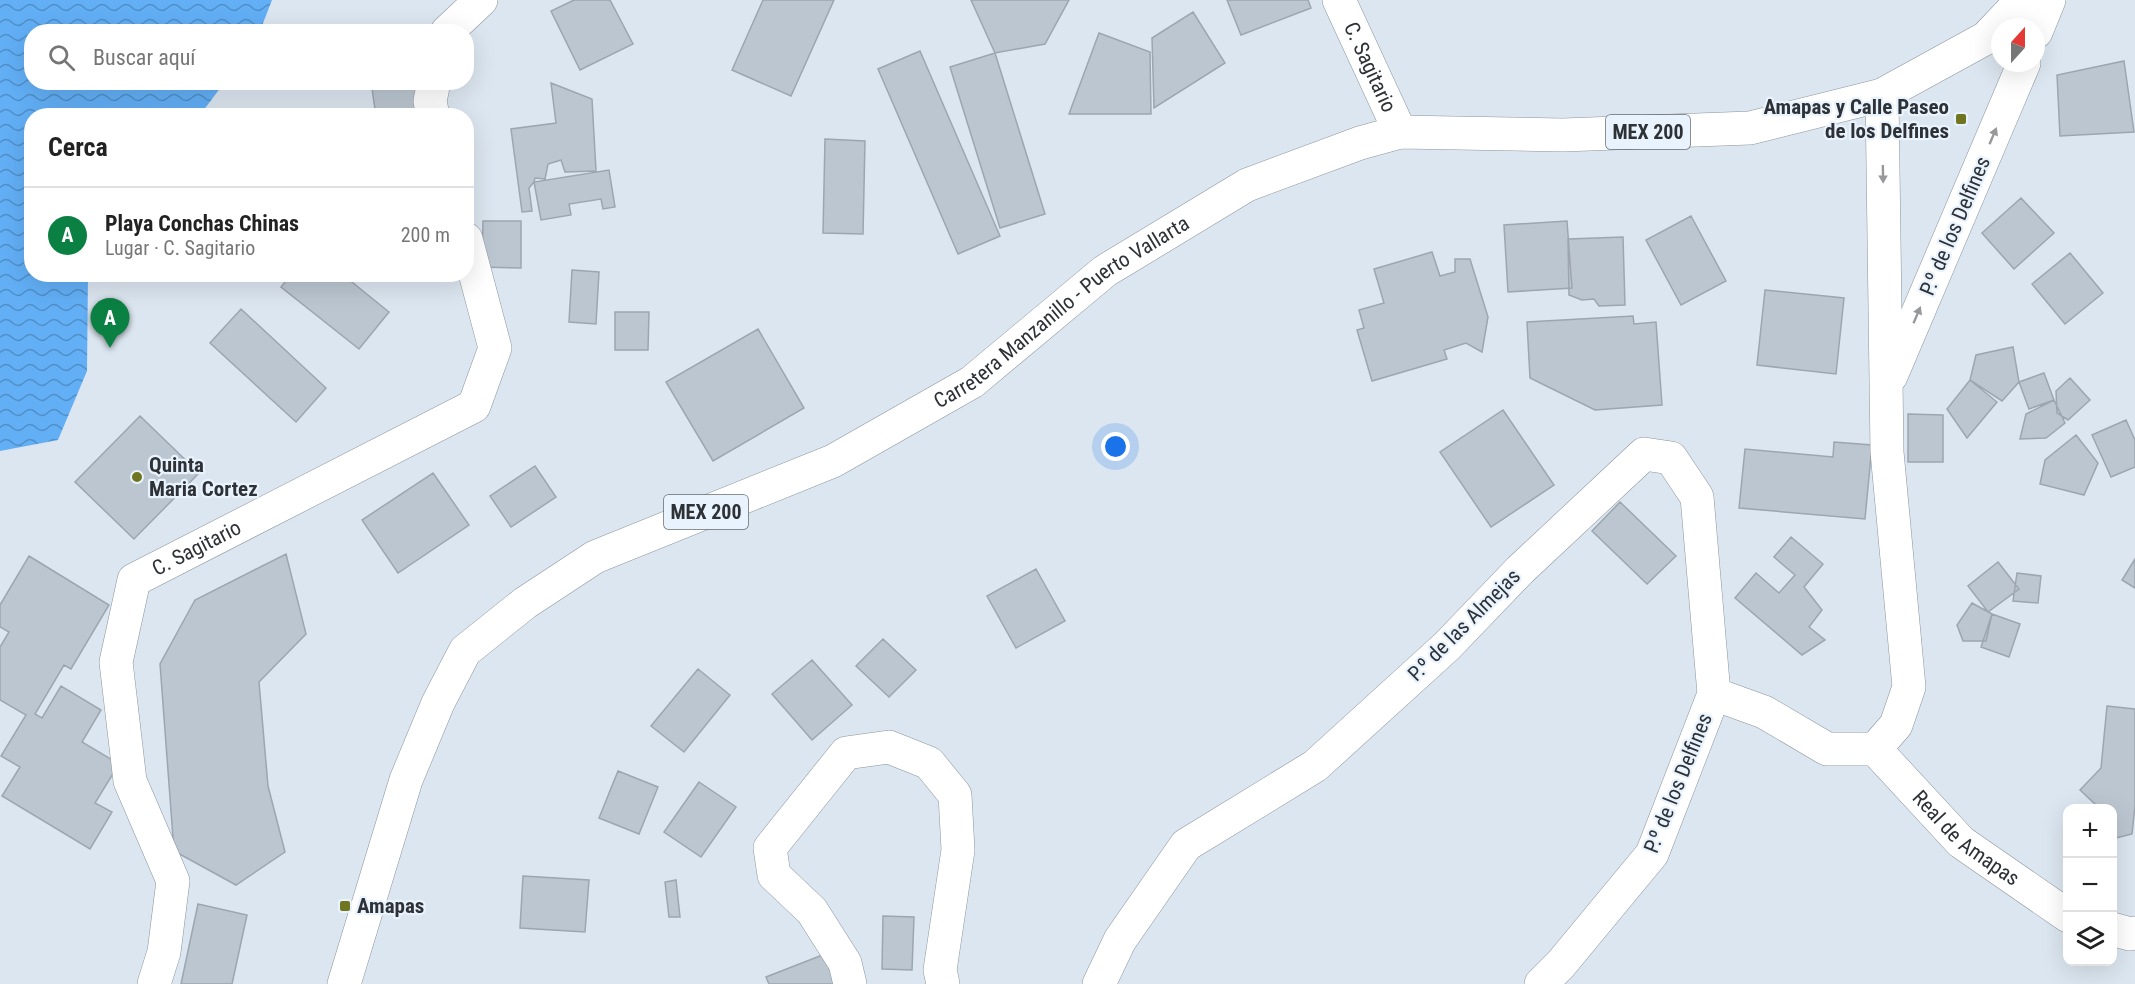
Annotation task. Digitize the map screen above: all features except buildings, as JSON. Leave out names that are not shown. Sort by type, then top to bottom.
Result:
[{"type":"main road","points":[[456,24],[481,0]]},
{"type":"main road","name":"C. Sagitario","points":[[1339,0],[1400,132]]},
{"type":"main road","name":"Carretera Manzanillo - Puerto Vallarta","points":[[344,984],[406,780],[438,704],[465,651],[525,603],[595,557],[833,461],[972,382],[1105,271],[1247,185],[1360,143],[1400,132],[1563,135],[1750,128],[1882,95],[1986,38],[2022,0]]},
{"type":"main road","points":[[2042,18],[2049,0]]},
{"type":"main road","name":"P.º de los Delfines","points":[[1886,388],[2020,72]]},
{"type":"main road","points":[[431,108],[429,101],[432,90]]},
{"type":"main road","name":"P.º de los Delfines","points":[[1541,984],[1561,964],[1652,854],[1714,694],[1764,712],[1827,749],[1875,749],[1896,725],[1909,687],[1887,452],[1882,95]]},
{"type":"main road","name":"C. Sagitario","points":[[154,984],[164,952],[173,880],[130,781],[116,662],[134,580],[474,406],[495,348],[474,269]]},
{"type":"main road","name":"P.º de las Almejas","points":[[1099,984],[1120,940],[1186,845],[1316,766],[1447,646],[1520,570],[1644,454],[1671,458],[1698,497],[1714,694]]},
{"type":"main road","points":[[850,984],[844,963],[812,911],[774,875],[770,848],[846,753],[889,747],[928,762],[955,795],[958,850],[940,970],[943,984]]},
{"type":"main road","name":"Real de Amapas","points":[[1875,749],[1961,842],[2063,913]]},
{"type":"main road","points":[[2117,930],[2135,933]]},
{"type":"water","points":[[0,0],[272,0],[263,24],[24,24],[24,90],[219,90],[205,108],[24,108],[24,282],[88,282],[87,371],[58,440],[0,451]]},
{"type":"place","name":"Amapas y Calle Paseo de los Delfines","points":[[1961,119]]},
{"type":"place","name":"Playa Conchas Chinas","points":[[110,348]]},
{"type":"place","name":"Quinta Maria Cortez","points":[[137,477]]},
{"type":"place","name":"Amapas","points":[[345,906]]}]
